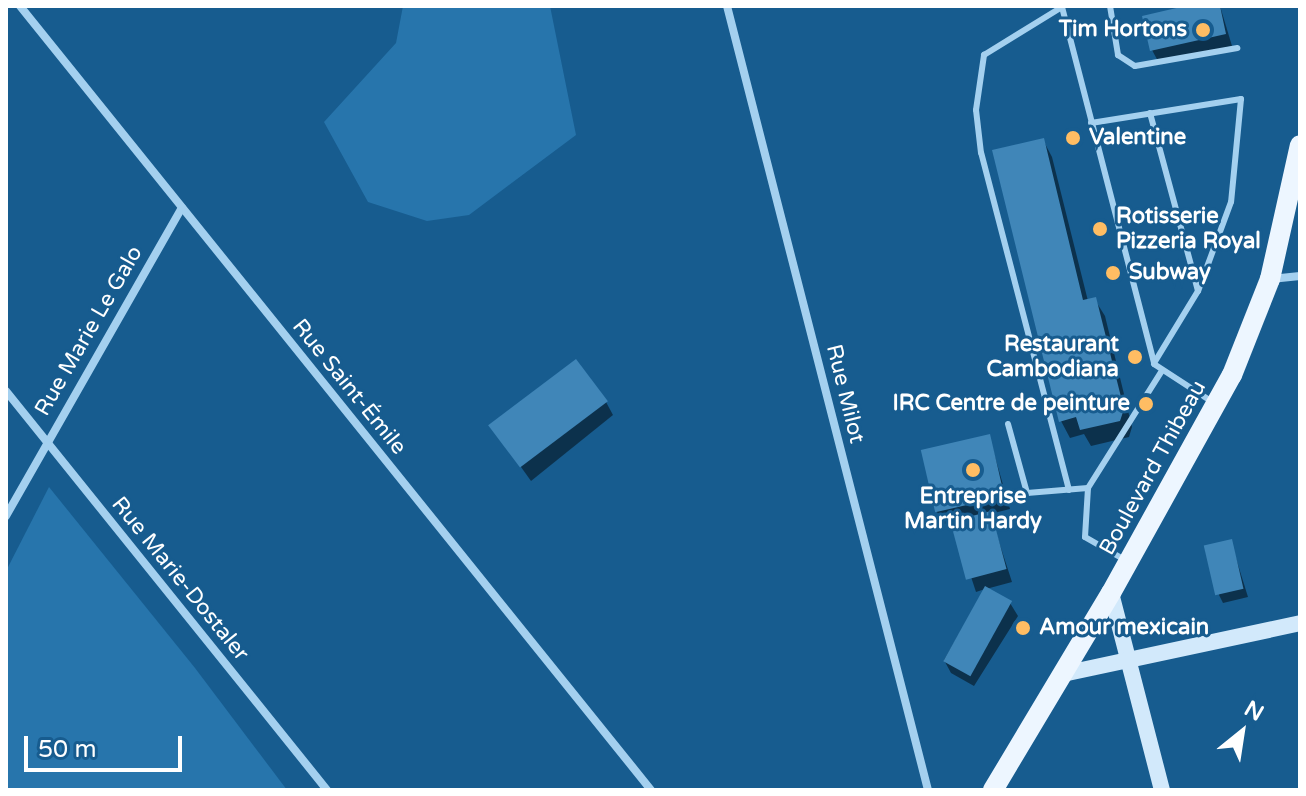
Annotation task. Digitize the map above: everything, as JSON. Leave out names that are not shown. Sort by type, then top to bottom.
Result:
[{"type":"main road","name":"Boulevard Thibeau","points":[[993,790],[1111,593],[1217,405],[1270,279],[1300,145]]},
{"type":"street","name":"Rue Saint-Émile","points":[[20,6],[651,790]]},
{"type":"street","name":"Rue Milot","points":[[727,6],[928,790]]},
{"type":"street","name":"Rue Marie Le Galo","points":[[6,516],[46,441],[182,208]]},
{"type":"street","points":[[1270,279],[1300,276]]},
{"type":"street","name":"Rue Marie-Dostaler","points":[[6,391],[327,790]]},
{"type":"street","points":[[1111,593],[1162,790]]},
{"type":"street","points":[[1063,674],[1300,623]]},
{"type":"lane","points":[[1110,6],[1118,55],[1135,66],[1237,48]]},
{"type":"lane","points":[[1069,490],[981,153],[976,110],[984,55],[1062,7],[1154,364],[1161,372],[1217,405]]},
{"type":"lane","points":[[1091,123],[1241,99],[1231,202],[1198,291],[1154,364]]},
{"type":"lane","points":[[1150,113],[1198,291]]},
{"type":"lane","points":[[1128,563],[1085,537],[1088,488],[1161,372]]},
{"type":"lane","points":[[1008,424],[1027,493],[1088,488]]},
{"type":"shaded area","points":[[403,6],[550,6],[576,135],[469,215],[427,221],[368,202],[324,122],[396,43]]},
{"type":"shaded area","points":[[49,487],[195,668],[287,790],[6,790],[6,571]]},
{"type":"building","points":[[1185,6],[1220,6],[1226,34],[1150,51],[1142,16]]},
{"type":"building","points":[[1044,138],[1083,300],[1096,297],[1124,409],[1120,421],[1080,430],[1076,417],[1059,422],[992,150]]},
{"type":"building","points":[[576,359],[608,401],[520,468],[488,425]]},
{"type":"building","points":[[990,434],[1004,496],[935,512],[921,450]]},
{"type":"building","points":[[991,511],[1007,569],[966,580],[950,522]]},
{"type":"building","points":[[1232,539],[1243,589],[1215,595],[1204,546]]},
{"type":"building","points":[[985,586],[1012,601],[970,676],[943,661]]},
{"type":"place","name":"Tim Hortons","points":[[1203,30]]},
{"type":"place","name":"Valentine","points":[[1073,138]]},
{"type":"place","name":"Rotisserie Pizzeria Royal","points":[[1100,229]]},
{"type":"place","name":"Subway","points":[[1113,273]]},
{"type":"place","name":"Restaurant Cambodiana","points":[[1135,357]]},
{"type":"place","name":"IRC Centre de peinture","points":[[1146,404]]},
{"type":"place","name":"Entreprise Martin Hardy","points":[[973,470]]},
{"type":"place","name":"Amour mexicain","points":[[1023,628]]}]
